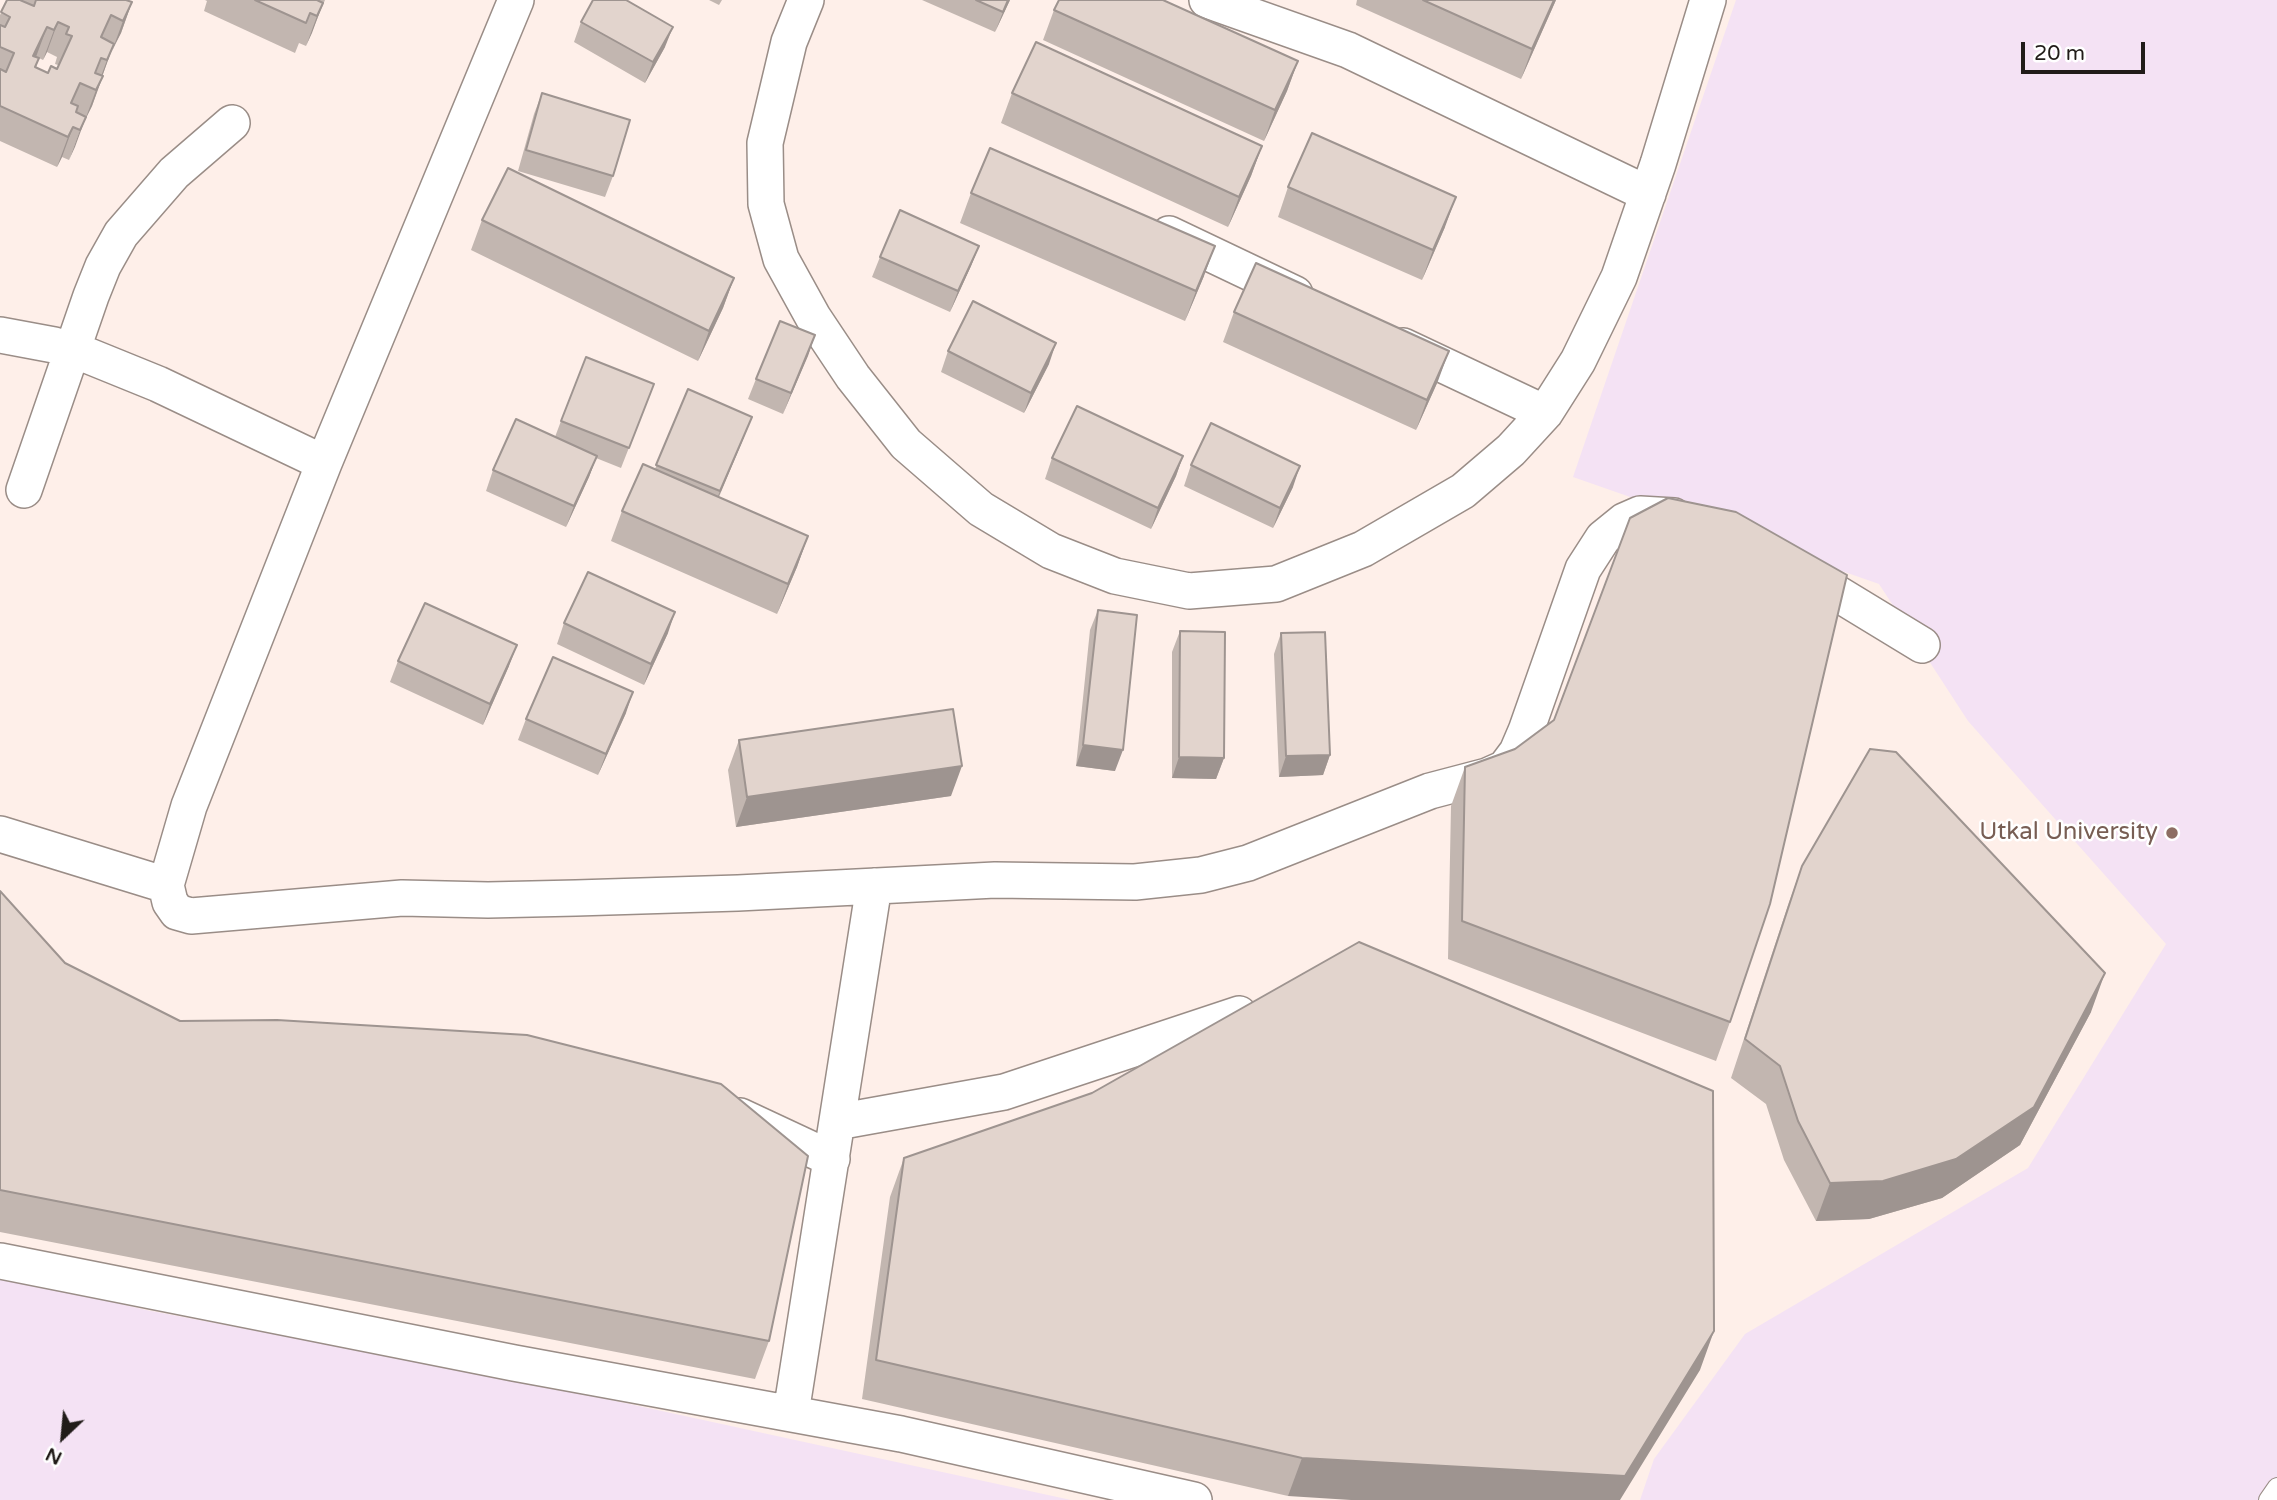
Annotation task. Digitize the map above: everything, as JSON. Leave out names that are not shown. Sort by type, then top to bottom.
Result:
[{"type":"street","points":[[516,0],[324,463],[189,806],[166,885],[170,902],[177,912],[191,916],[402,898],[564,899],[995,880],[1135,882],[1201,875],[1248,863],[1430,791],[1487,776],[1506,768],[1517,752],[1583,569],[1603,538],[1624,521],[1640,514],[1668,514],[1710,526]]},
{"type":"street","points":[[806,0],[789,41],[765,143],[766,204],[781,258],[813,317],[853,377],[906,444],[981,509],[1051,551],[1115,576],[1189,591],[1276,584],[1363,549],[1463,491],[1511,450],[1545,413],[1578,361],[1619,277],[1648,194],[1708,0]]},
{"type":"street","points":[[1208,0],[1348,50],[1648,194]]},
{"type":"street","points":[[24,490],[91,296],[103,266],[121,234],[174,173],[232,123]]},
{"type":"street","points":[[1137,219],[1322,307]]},
{"type":"street","points":[[1372,331],[1545,413]]},
{"type":"street","points":[[0,335],[54,345],[158,384],[324,463]]},
{"type":"street","points":[[1780,560],[1922,645]]},
{"type":"street","points":[[0,834],[166,885]]},
{"type":"street","points":[[791,1413],[874,886]]},
{"type":"street","points":[[837,1122],[1004,1091],[1239,1014]]},
{"type":"street","points":[[712,1102],[832,1159]]},
{"type":"street","points":[[0,1261],[488,1358],[901,1434],[1194,1500]]},
{"type":"lane","points":[[2268,1500],[2277,1487]]},
{"type":"shaded area","name":"Utkal University","points":[[1736,0],[2277,0],[2277,1500],[1640,1500],[1654,1459],[1745,1334],[2028,1168],[2166,944],[1968,721],[1879,584],[1573,477]]},
{"type":"shaded area","points":[[0,1275],[146,1310],[533,1383],[1071,1500],[0,1500]]},
{"type":"building","points":[[7,0],[20,0],[34,6],[36,0],[132,2],[123,21],[111,15],[101,37],[114,44],[107,60],[101,58],[95,73],[103,76],[96,90],[80,83],[71,103],[78,106],[76,112],[86,117],[80,130],[73,127],[68,137],[0,106],[0,69],[6,72],[14,53],[0,47],[0,25],[5,27],[10,17],[1,12]],"holes":[[[58,22],[69,27],[66,34],[72,36],[57,69],[51,66],[48,73],[35,67],[39,58],[33,56],[47,27],[54,30]]]},
{"type":"building","points":[[255,0],[317,0],[323,3],[317,16],[310,13],[306,23]]},
{"type":"building","points":[[593,0],[626,0],[673,27],[653,62],[581,22]]},
{"type":"building","points":[[976,0],[1008,0],[1003,12]]},
{"type":"building","points":[[1059,0],[1163,0],[1298,61],[1275,110],[1054,10]]},
{"type":"building","points":[[1423,0],[1554,0],[1532,49]]},
{"type":"building","points":[[1036,42],[1262,146],[1239,197],[1012,93]]},
{"type":"building","points":[[542,93],[630,120],[613,176],[526,150]]},
{"type":"building","points":[[1312,133],[1456,197],[1433,250],[1288,187]]},
{"type":"building","points":[[990,148],[1215,246],[1196,291],[971,193]]},
{"type":"building","points":[[508,168],[734,278],[709,331],[482,220]]},
{"type":"building","points":[[900,210],[979,246],[958,291],[880,257]]},
{"type":"building","points":[[1256,263],[1449,351],[1427,400],[1234,312]]},
{"type":"building","points":[[973,301],[1056,343],[1031,393],[948,351]]},
{"type":"building","points":[[780,321],[815,335],[791,393],[756,379]]},
{"type":"building","points":[[586,357],[654,384],[629,448],[561,421]]},
{"type":"building","points":[[688,389],[752,417],[720,491],[656,465]]},
{"type":"building","points":[[1077,406],[1183,456],[1158,508],[1052,458]]},
{"type":"building","points":[[516,419],[597,456],[574,506],[493,470]]},
{"type":"building","points":[[1211,423],[1300,466],[1280,508],[1191,465]]},
{"type":"building","points":[[643,464],[808,536],[788,584],[622,511]]},
{"type":"building","points":[[1668,498],[1736,512],[1847,575],[1770,904],[1730,1022],[1462,921],[1465,767],[1515,749],[1554,720],[1630,518]]},
{"type":"building","points":[[588,572],[675,612],[651,664],[564,623]]},
{"type":"building","points":[[425,603],[517,645],[490,704],[398,661]]},
{"type":"building","points":[[1098,610],[1137,615],[1123,750],[1083,745]]},
{"type":"building","points":[[1180,631],[1225,632],[1224,758],[1179,757]]},
{"type":"building","points":[[1325,632],[1330,755],[1286,756],[1281,633]]},
{"type":"building","points":[[553,657],[633,692],[606,754],[526,719]]},
{"type":"building","points":[[953,709],[962,766],[747,797],[739,740]]},
{"type":"building","points":[[1870,749],[1896,752],[2105,973],[2034,1107],[1956,1159],[1883,1181],[1830,1183],[1798,1121],[1780,1066],[1745,1039],[1802,866]]},
{"type":"building","points":[[0,891],[65,963],[180,1021],[277,1020],[527,1035],[721,1084],[808,1156],[769,1341],[0,1190]]},
{"type":"building","points":[[1359,942],[1713,1091],[1714,1331],[1625,1476],[1302,1458],[876,1360],[904,1158],[1092,1093]]},
{"type":"place","name":"Utkal University","points":[[2172,833]]}]
